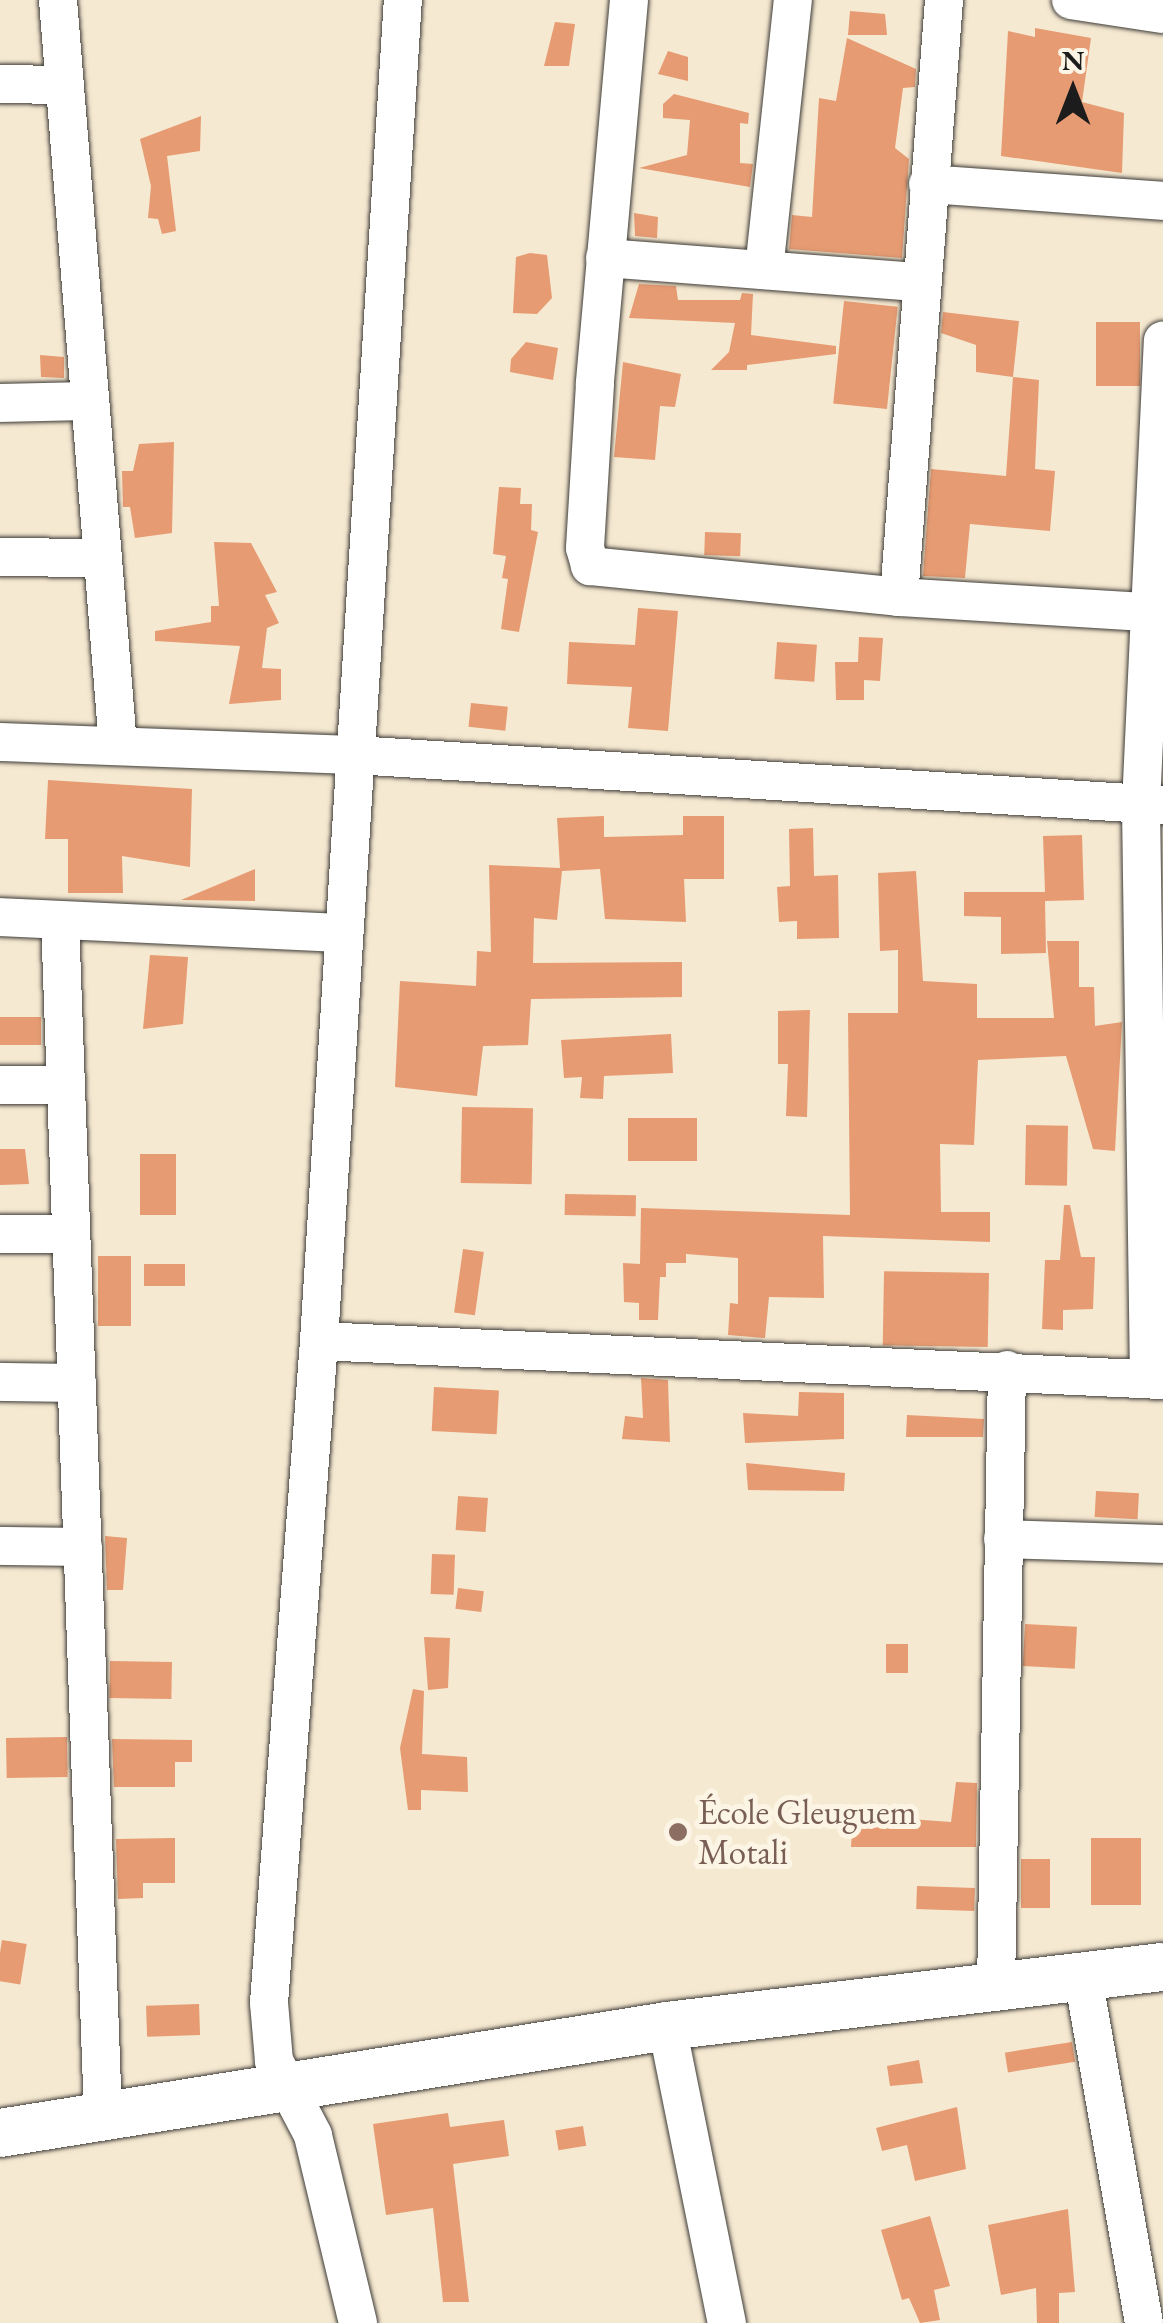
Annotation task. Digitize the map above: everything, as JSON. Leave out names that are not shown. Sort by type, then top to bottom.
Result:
[{"type":"main road","points":[[0,2133],[667,2026],[1163,1967]]},
{"type":"street","points":[[58,0],[118,746]]},
{"type":"street","points":[[358,2323],[313,2135],[285,2085],[272,2048],[269,2003],[319,1341],[403,0]]},
{"type":"street","points":[[629,0],[605,258],[586,536],[590,566],[898,597],[1155,612]]},
{"type":"street","points":[[764,270],[794,0]]},
{"type":"street","points":[[898,597],[944,0]]},
{"type":"street","points":[[1071,0],[1163,14]]},
{"type":"street","points":[[0,84],[65,84]]},
{"type":"street","points":[[928,184],[1163,201]]},
{"type":"street","points":[[605,258],[920,282]]},
{"type":"street","points":[[319,1341],[1006,1370],[1156,1380],[1152,804],[1163,342]]},
{"type":"street","points":[[0,404],[90,401]]},
{"type":"street","points":[[0,557],[103,558]]},
{"type":"street","points":[[0,742],[354,754],[1152,804]]},
{"type":"street","points":[[0,916],[343,934]]},
{"type":"street","points":[[60,920],[103,2116]]},
{"type":"street","points":[[0,1085],[66,1084]]},
{"type":"street","points":[[0,1234],[71,1234]]},
{"type":"street","points":[[996,1987],[1006,1370]]},
{"type":"street","points":[[0,1382],[76,1383]]},
{"type":"street","points":[[1003,1538],[1163,1544]]},
{"type":"street","points":[[0,1546],[82,1547]]},
{"type":"street","points":[[1083,1977],[1144,2323]]},
{"type":"street","points":[[667,2026],[727,2323]]},
{"type":"building","points":[[850,11],[885,14],[887,35],[848,35]]},
{"type":"building","points":[[555,22],[575,24],[569,66],[544,66]]},
{"type":"building","points":[[1035,28],[1091,38],[1082,102],[1124,113],[1122,173],[1001,156],[1008,31],[1035,37]]},
{"type":"building","points":[[847,38],[916,69],[915,87],[903,88],[895,148],[909,159],[902,258],[789,249],[792,215],[812,217],[819,98],[836,101]]},
{"type":"building","points":[[668,51],[688,57],[688,81],[658,74]]},
{"type":"building","points":[[674,94],[749,113],[748,124],[740,123],[740,163],[753,164],[750,187],[639,168],[687,155],[690,120],[663,118],[663,104]]},
{"type":"building","points":[[201,116],[200,151],[167,156],[176,231],[162,234],[158,219],[148,218],[151,186],[140,139]]},
{"type":"building","points":[[634,213],[658,217],[657,238],[635,236]]},
{"type":"building","points":[[530,253],[547,255],[552,298],[537,314],[513,313],[516,257]]},
{"type":"building","points":[[639,284],[676,286],[678,300],[740,300],[742,293],[753,294],[751,335],[836,346],[836,354],[747,365],[747,370],[711,370],[729,352],[735,323],[629,318]]},
{"type":"building","points":[[844,301],[898,307],[887,409],[833,403]]},
{"type":"building","points":[[943,312],[1019,321],[1013,377],[976,372],[976,345],[941,333]]},
{"type":"building","points":[[1096,322],[1140,322],[1140,386],[1096,386]]},
{"type":"building","points":[[526,342],[558,348],[553,380],[510,372],[511,359]]},
{"type":"building","points":[[40,355],[64,357],[64,378],[41,377]]},
{"type":"building","points":[[623,362],[681,374],[675,407],[660,406],[655,460],[614,457]]},
{"type":"building","points":[[1013,377],[1039,380],[1035,469],[1055,471],[1050,531],[970,524],[965,578],[923,576],[931,469],[1006,476]]},
{"type":"building","points":[[174,442],[172,533],[135,538],[130,507],[123,507],[122,471],[133,471],[139,444]]},
{"type":"building","points":[[499,487],[521,488],[520,504],[532,504],[531,530],[538,532],[519,632],[501,629],[508,579],[502,578],[506,556],[493,554]]},
{"type":"building","points":[[705,532],[741,533],[740,556],[704,555]]},
{"type":"building","points":[[214,542],[251,543],[277,592],[265,595],[279,623],[267,628],[262,668],[281,669],[281,700],[229,704],[240,646],[155,641],[155,631],[211,622],[211,606],[219,606]]},
{"type":"building","points":[[638,608],[678,611],[668,731],[628,728],[632,687],[567,684],[569,642],[635,645]]},
{"type":"building","points":[[859,637],[883,638],[880,681],[864,680],[864,700],[836,700],[835,662],[858,662]]},
{"type":"building","points":[[777,642],[817,645],[814,682],[774,679]]},
{"type":"building","points":[[471,703],[508,707],[505,731],[468,727]]},
{"type":"building","points":[[48,780],[192,789],[190,867],[122,856],[123,893],[68,893],[68,839],[45,839]]},
{"type":"building","points":[[604,816],[604,837],[683,835],[683,816],[724,816],[724,879],[684,879],[686,922],[605,919],[600,869],[562,871],[557,920],[534,918],[533,963],[682,962],[682,997],[531,999],[528,1045],[483,1046],[477,1096],[395,1087],[400,981],[476,986],[477,951],[491,952],[489,865],[560,868],[557,818]]},
{"type":"building","points":[[813,828],[814,876],[838,875],[839,938],[797,939],[797,921],[779,922],[777,887],[790,886],[789,829]]},
{"type":"building","points":[[1082,835],[1084,900],[1045,901],[1046,953],[1001,954],[1001,917],[964,916],[964,892],[1045,892],[1043,836]]},
{"type":"building","points":[[255,869],[255,901],[181,900]]},
{"type":"building","points":[[916,871],[923,981],[977,984],[977,1018],[1054,1018],[1047,941],[1079,941],[1079,987],[1094,987],[1095,1026],[1122,1022],[1115,1151],[1093,1149],[1066,1056],[978,1060],[974,1145],[940,1144],[941,1212],[990,1212],[990,1242],[823,1236],[824,1298],[769,1297],[765,1338],[728,1335],[730,1303],[738,1304],[738,1258],[686,1254],[686,1263],[666,1263],[666,1277],[660,1277],[658,1320],[639,1320],[639,1303],[624,1302],[623,1263],[640,1264],[641,1208],[850,1215],[848,1013],[898,1013],[898,950],[880,951],[878,873]]},
{"type":"building","points":[[150,955],[188,957],[183,1024],[143,1029]]},
{"type":"building","points":[[810,1010],[807,1117],[786,1116],[788,1064],[778,1064],[778,1011]]},
{"type":"building","points":[[0,1017],[41,1017],[41,1045],[0,1045]]},
{"type":"building","points":[[671,1034],[673,1073],[604,1076],[603,1099],[580,1098],[582,1077],[564,1078],[561,1040]]},
{"type":"building","points":[[462,1107],[533,1108],[532,1184],[461,1183]]},
{"type":"building","points":[[628,1118],[697,1118],[697,1161],[628,1161]]},
{"type":"building","points":[[1026,1125],[1068,1126],[1067,1186],[1025,1185]]},
{"type":"building","points":[[0,1149],[25,1149],[29,1184],[0,1185]]},
{"type":"building","points":[[140,1154],[176,1154],[176,1215],[140,1215]]},
{"type":"building","points":[[565,1194],[636,1195],[636,1216],[565,1215]]},
{"type":"building","points":[[1064,1205],[1070,1205],[1081,1257],[1095,1257],[1093,1309],[1063,1310],[1063,1330],[1042,1329],[1045,1260],[1060,1260]]},
{"type":"building","points":[[463,1249],[484,1252],[475,1315],[454,1312]]},
{"type":"building","points":[[98,1256],[131,1256],[131,1326],[98,1326]]},
{"type":"building","points":[[144,1264],[185,1264],[185,1286],[144,1286]]},
{"type":"building","points":[[884,1271],[989,1273],[988,1347],[883,1345]]},
{"type":"building","points":[[641,1378],[668,1380],[670,1442],[622,1439],[625,1416],[643,1418]]},
{"type":"building","points":[[434,1387],[499,1390],[497,1434],[432,1431]]},
{"type":"building","points":[[799,1392],[844,1393],[844,1439],[745,1443],[743,1413],[798,1416]]},
{"type":"building","points":[[907,1415],[984,1419],[983,1437],[906,1437]]},
{"type":"building","points":[[746,1463],[845,1473],[844,1491],[748,1490]]},
{"type":"building","points":[[1096,1491],[1139,1493],[1138,1519],[1095,1517]]},
{"type":"building","points":[[458,1496],[488,1498],[486,1532],[456,1530]]},
{"type":"building","points":[[105,1536],[127,1538],[123,1590],[107,1590]]},
{"type":"building","points":[[432,1554],[455,1555],[454,1595],[431,1594]]},
{"type":"building","points":[[458,1588],[484,1591],[481,1612],[455,1609]]},
{"type":"building","points":[[1025,1624],[1077,1627],[1075,1669],[1023,1666]]},
{"type":"building","points":[[424,1637],[450,1638],[448,1688],[428,1690]]},
{"type":"building","points":[[886,1644],[908,1644],[908,1673],[886,1673]]},
{"type":"building","points":[[110,1661],[172,1662],[171,1699],[109,1698]]},
{"type":"building","points":[[413,1689],[424,1691],[422,1754],[467,1757],[468,1792],[421,1790],[421,1810],[408,1810],[400,1748]]},
{"type":"building","points":[[67,1737],[68,1777],[7,1778],[6,1738]]},
{"type":"building","points":[[112,1739],[192,1740],[192,1762],[175,1762],[175,1787],[114,1787]]},
{"type":"building","points":[[956,1782],[977,1783],[976,1847],[851,1847],[853,1815],[951,1822]]},
{"type":"building","points":[[175,1838],[175,1883],[143,1883],[143,1898],[118,1899],[116,1839]]},
{"type":"building","points":[[1091,1838],[1141,1838],[1141,1905],[1091,1905]]},
{"type":"building","points":[[1021,1859],[1050,1859],[1050,1908],[1021,1908]]},
{"type":"building","points":[[917,1886],[975,1888],[974,1911],[916,1909]]},
{"type":"building","points":[[2,1940],[27,1944],[20,1984],[0,1981]]},
{"type":"building","points":[[199,2004],[200,2035],[147,2037],[146,2006]]},
{"type":"building","points":[[1072,2042],[1075,2062],[1008,2072],[1005,2053]]},
{"type":"building","points":[[919,2060],[923,2083],[890,2086],[887,2066]]},
{"type":"building","points":[[957,2107],[966,2169],[915,2181],[907,2145],[882,2151],[876,2128]]},
{"type":"building","points":[[448,2113],[450,2127],[504,2120],[509,2156],[453,2164],[469,2302],[443,2302],[433,2208],[386,2215],[373,2124]]},
{"type":"building","points":[[583,2126],[586,2146],[558,2150],[555,2130]]},
{"type":"building","points":[[1068,2209],[1075,2292],[1059,2293],[1059,2323],[1037,2323],[1036,2288],[1001,2295],[988,2225]]},
{"type":"building","points":[[930,2216],[950,2286],[934,2290],[940,2320],[920,2323],[909,2298],[902,2300],[881,2230]]},
{"type":"place","name":"École Gleuguem Motali","points":[[678,1832]]}]
